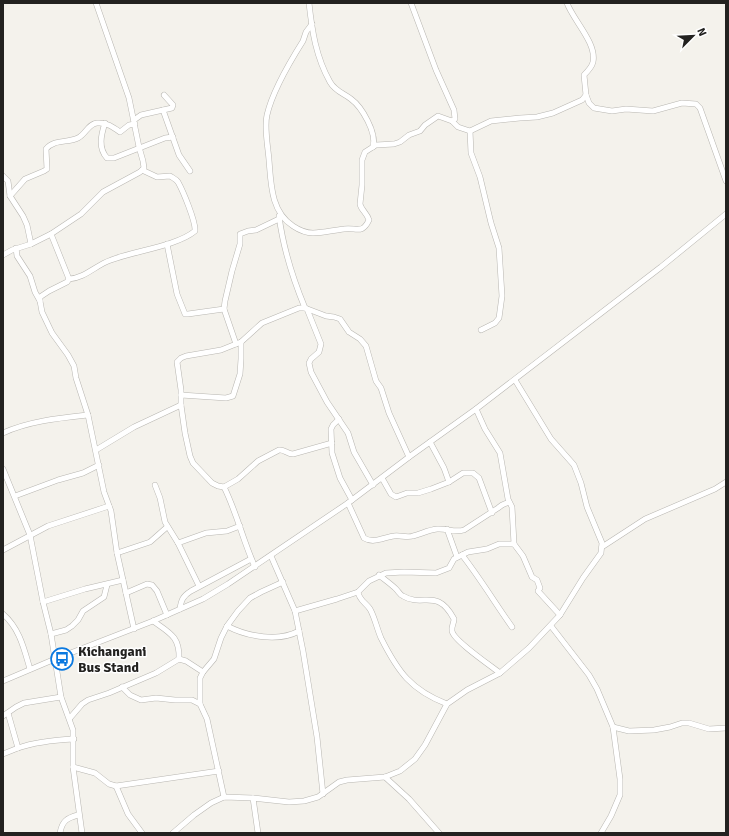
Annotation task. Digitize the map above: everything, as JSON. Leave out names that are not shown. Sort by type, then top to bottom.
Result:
[{"type":"street","points":[[3,255],[16,248],[30,244],[51,234],[81,214],[103,192],[144,168],[129,98],[96,3]]},
{"type":"street","points":[[309,3],[317,51],[321,64],[334,88],[350,98],[359,108],[374,136],[373,147]]},
{"type":"street","points":[[411,3],[436,70],[454,110],[455,119],[452,121]]},
{"type":"street","points":[[568,3],[590,43],[593,55],[593,63],[584,75],[586,95],[589,103],[594,108],[612,111],[626,109],[653,111],[682,103],[696,104],[700,108],[726,181]]},
{"type":"street","points":[[312,24],[306,32],[303,41],[277,89],[267,116],[266,124],[271,183],[279,213],[285,247],[298,291],[321,344],[319,352],[311,359],[309,366],[327,402],[348,433],[354,452],[373,485]]},
{"type":"street","points":[[10,196],[25,179],[44,172],[47,169],[46,148],[48,146],[54,143],[77,138],[93,124],[105,124],[120,132],[141,115],[172,108],[173,107],[164,95]]},
{"type":"street","points":[[279,213],[295,228],[303,231],[313,233],[349,228],[360,230],[368,220],[367,215],[360,204],[362,185],[362,156],[373,147],[400,142],[409,135],[420,130],[438,116],[452,121],[458,127],[470,131],[491,122],[537,117],[553,113],[582,100],[586,95]]},
{"type":"street","points":[[163,110],[179,155],[190,171]]},
{"type":"street","points":[[105,124],[100,140],[107,158],[114,158],[139,147],[165,138],[173,137]]},
{"type":"street","points":[[470,131],[472,153],[499,248],[502,296],[499,318],[495,323],[481,330]]},
{"type":"street","points":[[40,301],[40,297],[44,294],[69,280],[80,277],[110,260],[167,244],[189,236],[195,231],[196,226],[178,182],[170,176],[157,177],[142,170]]},
{"type":"street","points":[[3,176],[8,181],[10,196],[27,225],[30,244]]},
{"type":"street","points":[[3,681],[55,659],[134,629],[203,599],[255,567],[350,502],[515,380],[661,268],[726,214]]},
{"type":"street","points":[[181,395],[226,398],[233,396],[240,374],[241,359],[238,343],[224,309],[224,301],[240,244],[240,234],[248,230],[256,230],[279,219]]},
{"type":"street","points":[[51,234],[69,280]]},
{"type":"street","points":[[167,244],[177,294],[185,314],[224,309]]},
{"type":"street","points":[[16,248],[17,255],[30,276],[34,292],[40,301],[42,312],[52,333],[72,362],[88,415],[104,492],[111,511],[117,553],[134,629]]},
{"type":"street","points":[[332,443],[293,454],[279,450],[258,461],[238,479],[224,487],[212,483],[193,463],[188,449],[181,405],[177,365],[178,360],[186,356],[221,350],[238,343],[267,321],[299,308],[306,308],[326,316],[337,317],[349,332],[364,342],[368,350],[376,381],[381,388],[389,413],[409,457]]},
{"type":"street","points":[[173,833],[211,803],[224,797],[253,798],[289,802],[304,801],[323,794],[339,782],[385,777],[400,771],[415,759],[431,736],[446,704],[467,690],[500,673],[529,648],[551,626],[598,558],[602,547],[587,508],[581,483],[574,465],[551,439],[515,380]]},
{"type":"street","points":[[96,450],[134,427],[181,405]]},
{"type":"street","points":[[476,409],[485,429],[500,453],[509,502],[512,507],[514,544],[523,556],[532,577],[536,580],[540,588],[538,591],[560,614]]},
{"type":"street","points":[[3,433],[16,428],[57,418],[88,415]]},
{"type":"street","points":[[339,419],[331,429],[332,453],[360,531],[367,540],[383,539],[392,536],[411,537],[429,531],[447,529],[455,531],[464,530],[509,502]]},
{"type":"street","points":[[430,442],[442,463],[449,482]]},
{"type":"street","points":[[15,496],[58,480],[83,473],[99,464]]},
{"type":"street","points":[[3,469],[30,535],[51,634],[61,697],[70,718],[74,739],[73,766],[78,814],[82,833]]},
{"type":"street","points":[[382,478],[391,494],[396,497],[410,492],[423,491],[449,482],[463,473],[473,473],[479,478],[492,513]]},
{"type":"street","points":[[602,547],[632,526],[645,519],[714,490],[726,482]]},
{"type":"street","points":[[155,485],[160,498],[163,517],[167,527],[178,543],[199,586]]},
{"type":"street","points":[[224,487],[236,512],[255,567]]},
{"type":"street","points":[[3,550],[30,535],[62,521],[109,506]]},
{"type":"street","points":[[178,543],[206,533],[227,531],[240,526]]},
{"type":"street","points":[[117,553],[150,542],[167,527]]},
{"type":"street","points":[[447,529],[459,556],[484,584],[497,607],[512,627]]},
{"type":"street","points":[[295,611],[358,592],[369,581],[379,575],[404,572],[429,574],[439,572],[449,568],[452,562],[459,556],[499,544],[514,544]]},
{"type":"street","points":[[271,556],[295,611],[317,737],[323,794]]},
{"type":"street","points":[[180,609],[183,597],[199,586],[251,559]]},
{"type":"street","points":[[379,575],[396,589],[401,596],[416,600],[436,600],[441,602],[451,613],[454,619],[451,630],[452,634],[500,673]]},
{"type":"street","points":[[43,602],[85,589],[123,580]]},
{"type":"street","points":[[224,797],[206,719],[200,704],[200,678],[214,659],[227,626],[238,611],[250,598],[283,582]]},
{"type":"street","points":[[51,634],[66,630],[72,626],[88,607],[104,596],[107,584]]},
{"type":"street","points":[[126,594],[147,584],[152,584],[157,591],[167,615]]},
{"type":"street","points":[[358,592],[360,599],[370,608],[381,638],[402,674],[423,692],[446,704]]},
{"type":"street","points":[[3,614],[15,627],[30,670]]},
{"type":"street","points":[[153,621],[172,635],[179,649],[179,659]]},
{"type":"street","points":[[227,626],[237,631],[250,634],[275,637],[289,635],[299,630]]},
{"type":"street","points":[[551,626],[589,675],[597,688],[613,727],[620,779],[620,795],[611,816],[601,833]]},
{"type":"street","points":[[70,718],[77,708],[85,702],[156,673],[179,659],[186,660],[203,672]]},
{"type":"street","points":[[122,687],[130,695],[141,700],[156,698],[192,700],[200,704]]},
{"type":"street","points":[[3,716],[24,703],[61,697]]},
{"type":"street","points":[[8,713],[18,748]]},
{"type":"street","points":[[613,727],[629,731],[654,730],[670,728],[682,723],[689,723],[709,729],[726,728]]},
{"type":"street","points":[[3,754],[18,748],[54,740],[74,739]]},
{"type":"street","points":[[73,766],[95,774],[110,784],[116,786],[218,771]]},
{"type":"street","points":[[385,777],[409,799],[439,833]]},
{"type":"street","points":[[116,786],[128,814],[142,833]]},
{"type":"street","points":[[253,798],[258,833]]},
{"type":"street","points":[[60,833],[63,822],[78,814]]},
{"type":"place","name":"Kichangani Bus Stand","points":[[62,659]]}]
